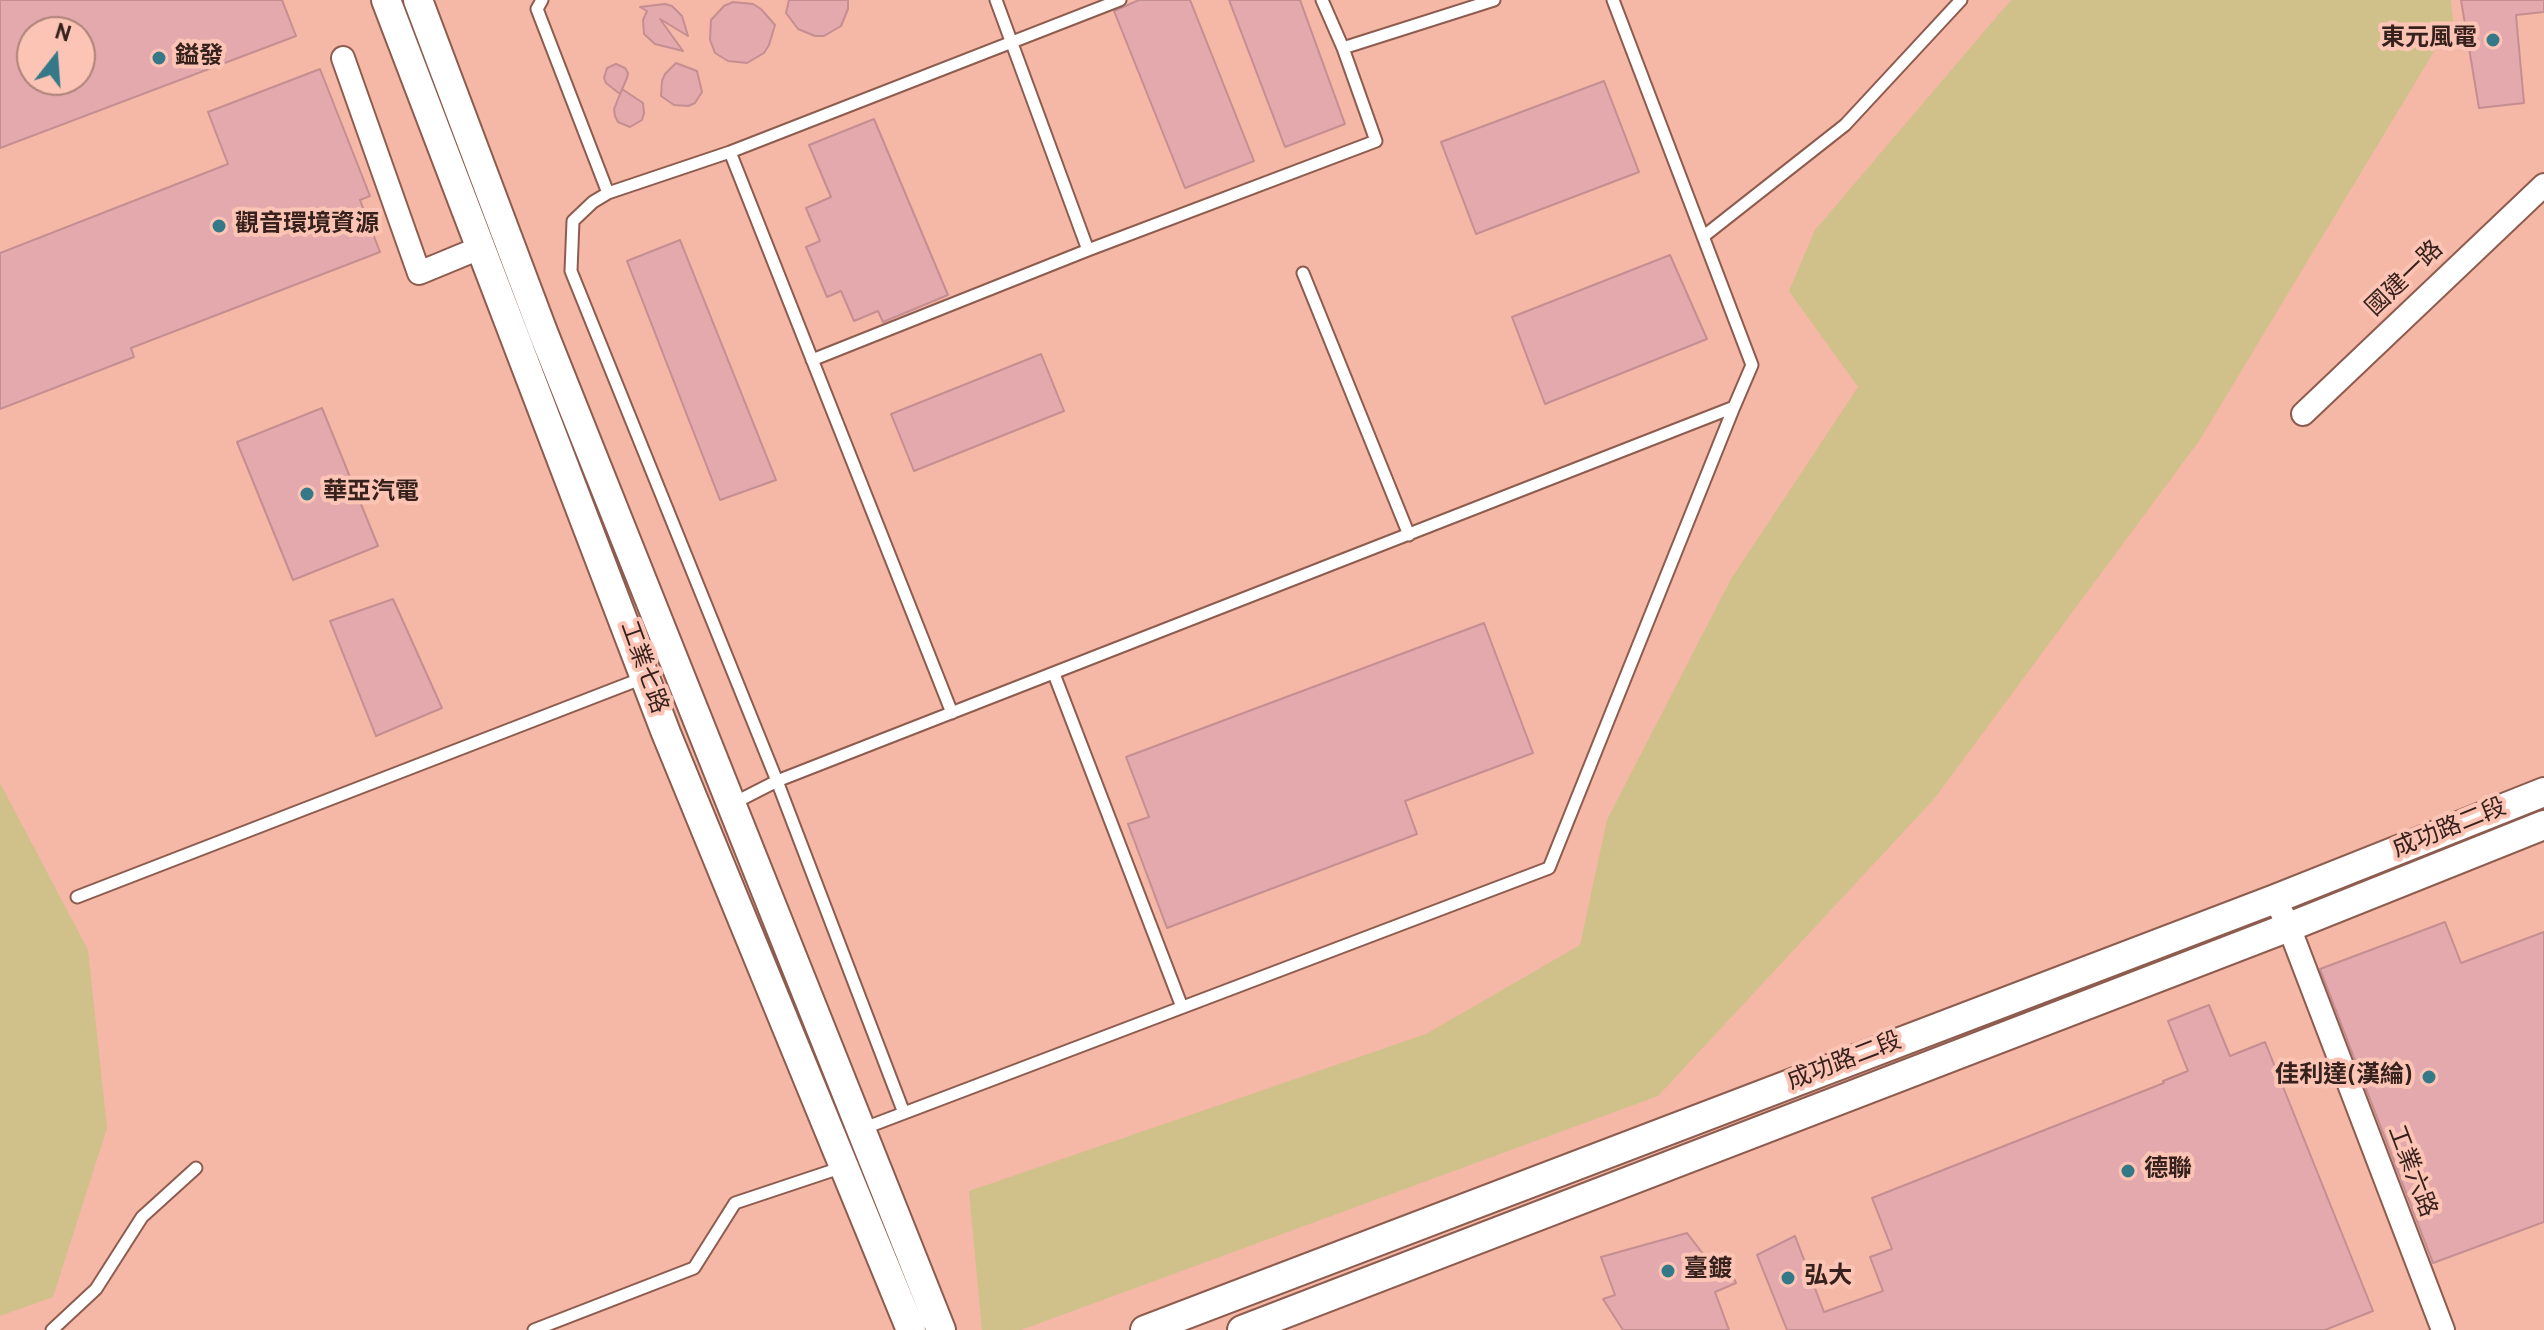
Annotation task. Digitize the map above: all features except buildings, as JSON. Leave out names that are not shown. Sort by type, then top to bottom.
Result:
[{"type":"street","name":"工業七路","points":[[386,0],[666,733],[911,1330]]},
{"type":"street","name":"工業七路","points":[[418,0],[543,332],[941,1330]]},
{"type":"street","points":[[343,58],[419,273],[482,247]]},
{"type":"street","name":"國建一路","points":[[2303,414],[2544,185]]},
{"type":"street","name":"成功路二段","points":[[1145,1330],[2275,899],[2544,792]]},
{"type":"street","name":"成功路二段","points":[[1242,1330],[2289,927],[2544,825]]},
{"type":"street","name":"工業六路","points":[[2275,899],[2289,927],[2443,1330]]},
{"type":"lane","points":[[542,0],[537,9],[608,193]]},
{"type":"lane","points":[[996,0],[1088,250]]},
{"type":"lane","points":[[904,1113],[777,781],[571,271],[573,221],[608,193],[730,152],[1120,0]]},
{"type":"lane","points":[[812,360],[1088,250],[1376,141],[1343,48],[1322,0]]},
{"type":"lane","points":[[1343,48],[1494,0]]},
{"type":"lane","points":[[861,1129],[1549,868],[1752,365],[1613,0]]},
{"type":"lane","points":[[1940,0],[1947,15]]},
{"type":"lane","points":[[1704,236],[1845,125],[1961,0]]},
{"type":"lane","points":[[730,152],[952,713]]},
{"type":"lane","points":[[1303,273],[1409,535]]},
{"type":"lane","points":[[731,805],[777,781],[1734,407]]},
{"type":"lane","points":[[1054,674],[1182,1007]]},
{"type":"lane","points":[[77,897],[646,677]]},
{"type":"lane","points":[[534,1330],[694,1268],[735,1203],[844,1167]]},
{"type":"lane","points":[[52,1330],[96,1289],[142,1217],[196,1168]]},
{"type":"shaded area","points":[[0,0],[2544,0],[2544,1330],[0,1330]]},
{"type":"shaded area","points":[[2011,0],[2451,0],[2453,20],[2199,441],[1934,799],[1658,1096],[1021,1330],[982,1330],[969,1191],[1426,1034],[1580,945],[1607,820],[1731,579],[1858,387],[1789,291],[1815,230]]},
{"type":"shaded area","points":[[0,783],[88,950],[107,1128],[53,1297],[0,1316]]},
{"type":"place","name":"東元風電","points":[[2493,40]]},
{"type":"place","name":"鎰發","points":[[159,58]]},
{"type":"place","name":"觀音環境資源","points":[[219,226]]},
{"type":"place","name":"華亞汽電","points":[[307,494]]},
{"type":"place","name":"佳利達(漢綸)","points":[[2429,1077]]},
{"type":"place","name":"德聯","points":[[2128,1171]]},
{"type":"place","name":"臺鍍","points":[[1668,1271]]},
{"type":"place","name":"弘大","points":[[1788,1278]]}]
